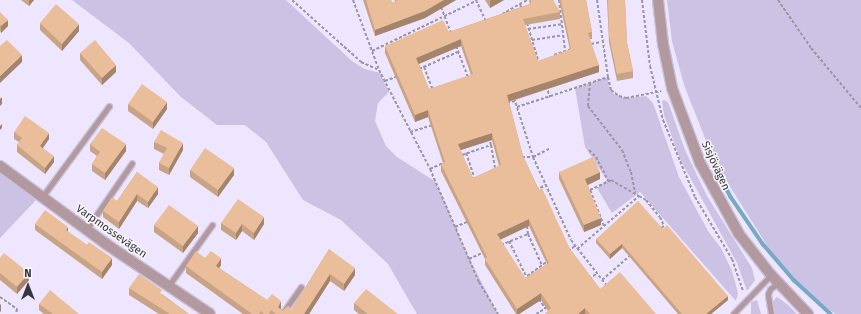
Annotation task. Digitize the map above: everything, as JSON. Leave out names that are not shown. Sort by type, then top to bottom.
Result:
[{"type":"street","name":"Sisjövägen","points":[[658,0],[663,44],[672,88],[692,145],[716,196],[738,234],[771,275],[808,314]]},
{"type":"street","name":"Varpmossevägen","points":[[0,166],[86,230],[210,314]]},
{"type":"lane","points":[[42,198],[109,106]]},
{"type":"lane","points":[[86,230],[132,163]]},
{"type":"lane","points":[[169,285],[212,225]]},
{"type":"lane","points":[[733,314],[771,275]]},
{"type":"lane","points":[[771,314],[768,294],[770,289],[778,283]]},
{"type":"lane","points":[[282,314],[301,287]]},
{"type":"path","points":[[292,0],[361,62],[379,70]]},
{"type":"path","points":[[353,0],[379,70],[430,169],[469,259],[498,314]]},
{"type":"path","points":[[395,0],[397,6]]},
{"type":"path","points":[[372,51],[476,0],[487,22],[494,19]]},
{"type":"path","points":[[500,15],[527,0]]},
{"type":"path","points":[[559,0],[565,50]]},
{"type":"path","points":[[597,0],[601,42],[611,90],[626,98],[672,88]]},
{"type":"path","points":[[778,0],[811,48],[861,108]]},
{"type":"path","points":[[520,4],[541,68]]},
{"type":"path","points":[[440,6],[452,36]]},
{"type":"path","points":[[528,29],[562,24]]},
{"type":"path","points":[[532,40],[563,35]]},
{"type":"path","points":[[455,42],[471,82]]},
{"type":"path","points":[[585,45],[601,42]]},
{"type":"path","points":[[549,58],[565,50],[578,47]]},
{"type":"path","points":[[413,71],[458,52]]},
{"type":"path","points":[[538,61],[544,59]]},
{"type":"path","points":[[424,67],[435,95]]},
{"type":"path","points":[[385,81],[400,76]]},
{"type":"path","points":[[461,79],[468,77]]},
{"type":"path","points":[[517,107],[608,77]]},
{"type":"path","points":[[545,82],[550,97]]},
{"type":"path","points":[[590,83],[588,106],[622,150],[631,172],[636,193]]},
{"type":"path","points":[[433,89],[440,87]]},
{"type":"path","points":[[512,94],[533,157],[575,246],[611,292]]},
{"type":"path","points":[[502,105],[515,101]]},
{"type":"path","points":[[410,132],[438,124]]},
{"type":"path","points":[[487,132],[496,168]]},
{"type":"path","points":[[459,156],[491,145]]},
{"type":"path","points":[[519,158],[533,157],[549,149]]},
{"type":"path","points":[[589,150],[596,157],[608,181],[636,193],[646,200],[663,223],[664,226],[659,230]]},
{"type":"path","points":[[466,153],[476,184]]},
{"type":"path","points":[[430,169],[444,163]]},
{"type":"path","points":[[488,172],[501,166]]},
{"type":"path","points":[[474,179],[481,175]]},
{"type":"path","points":[[604,226],[590,190],[608,181]]},
{"type":"path","points":[[534,191],[546,185]]},
{"type":"path","points":[[577,249],[639,196]]},
{"type":"path","points":[[455,227],[475,218]]},
{"type":"path","points":[[527,225],[528,234],[542,265]]},
{"type":"path","points":[[497,247],[528,234]]},
{"type":"path","points":[[509,241],[529,284]]},
{"type":"path","points":[[566,252],[575,246]]},
{"type":"path","points":[[469,259],[491,249]]},
{"type":"path","points":[[602,280],[637,250]]},
{"type":"path","points":[[526,276],[554,258]]},
{"type":"path","points":[[585,282],[596,274]]},
{"type":"path","points":[[537,296],[545,308]]},
{"type":"path","points":[[0,297],[17,309],[16,314]]},
{"type":"path","points":[[536,314],[551,304]]},
{"type":"shaded area","points":[[72,0],[286,0],[353,62],[365,69],[380,73],[389,92],[378,103],[375,121],[386,146],[397,157],[436,182],[469,258],[498,314],[417,314],[388,264],[341,220],[303,200],[266,142],[245,125],[217,125],[181,97],[129,43]]},
{"type":"shaded area","points":[[667,0],[861,0],[861,314],[836,314],[818,303],[776,260],[714,161],[684,85],[672,41]]},
{"type":"shaded area","points":[[608,77],[609,86],[614,94],[626,98],[646,96],[653,103],[679,177],[708,231],[721,248],[732,271],[738,293],[736,301],[640,192],[612,213],[597,188],[607,180],[585,147],[575,88]]},
{"type":"shaded area","points":[[664,100],[668,102],[685,150],[707,196],[752,268],[755,280],[747,291],[737,263],[681,161],[664,115],[662,101]]},
{"type":"shaded area","points":[[0,169],[38,198],[0,238]]},
{"type":"shaded area","points":[[777,297],[797,314],[775,314],[773,301]]},
{"type":"shaded area","points":[[757,300],[761,314],[751,314],[751,302]]},
{"type":"building","points":[[366,0],[391,0],[392,3],[397,0],[444,0],[425,11],[375,30]]},
{"type":"building","points":[[531,0],[553,0],[560,12],[523,19],[538,61],[571,49],[561,0],[586,0],[592,32],[588,33],[599,65],[507,95],[523,156],[539,190],[542,188],[570,249],[600,289],[620,272],[656,314],[590,314],[585,308],[578,314],[545,314],[551,308],[541,293],[517,309],[485,259],[487,257],[441,164],[445,162],[428,110],[415,115],[385,46],[443,20],[449,32],[531,4]],"holes":[[[461,39],[473,74],[429,89],[416,58]],[[492,133],[501,165],[473,178],[458,144]],[[529,219],[549,263],[525,278],[497,234]]]},
{"type":"building","points":[[608,0],[625,0],[627,43],[633,71],[617,74],[609,35]]},
{"type":"building","points":[[56,4],[79,24],[62,44],[40,23]]},
{"type":"building","points":[[0,12],[8,20],[1,26],[0,25]]},
{"type":"building","points":[[7,40],[22,55],[0,76],[0,46]]},
{"type":"building","points":[[95,40],[116,65],[102,78],[80,53]]},
{"type":"building","points":[[142,84],[167,102],[153,122],[128,104]]},
{"type":"building","points":[[25,116],[49,133],[40,146],[54,156],[45,168],[17,145],[22,138],[14,132]]},
{"type":"building","points":[[102,128],[126,144],[105,173],[92,164],[100,152],[90,144]]},
{"type":"building","points":[[161,130],[183,143],[169,168],[159,163],[167,148],[154,142]]},
{"type":"building","points":[[205,148],[234,168],[218,190],[190,170]]},
{"type":"building","points":[[593,157],[600,172],[585,179],[601,218],[584,225],[559,172]]},
{"type":"building","points":[[137,172],[158,187],[148,202],[137,194],[119,222],[103,211],[112,197],[117,201]]},
{"type":"building","points":[[238,199],[264,217],[254,233],[242,224],[236,233],[221,223]]},
{"type":"building","points":[[638,201],[663,229],[667,225],[728,296],[706,314],[682,314],[622,244],[610,254],[596,239]]},
{"type":"building","points":[[169,205],[198,226],[183,246],[154,225]]},
{"type":"building","points":[[45,210],[68,227],[66,230],[87,245],[89,242],[112,258],[102,272],[35,224]]},
{"type":"building","points":[[329,249],[355,268],[344,284],[330,274],[304,314],[276,314],[271,310],[269,314],[264,314],[261,311],[259,314],[252,314],[186,266],[196,251],[205,258],[211,251],[221,258],[216,266],[267,300],[272,294],[281,301],[278,307],[282,311],[288,306],[292,309]]},
{"type":"building","points":[[4,253],[29,273],[17,287],[0,273],[0,258]]},
{"type":"building","points":[[139,274],[162,290],[160,293],[189,314],[170,314],[129,288]]},
{"type":"building","points":[[366,289],[398,314],[368,314],[354,303]]},
{"type":"building","points":[[50,290],[79,314],[53,314],[39,304]]},
{"type":"waterway","points":[[711,158],[731,197],[763,244],[794,280],[831,314]]}]
